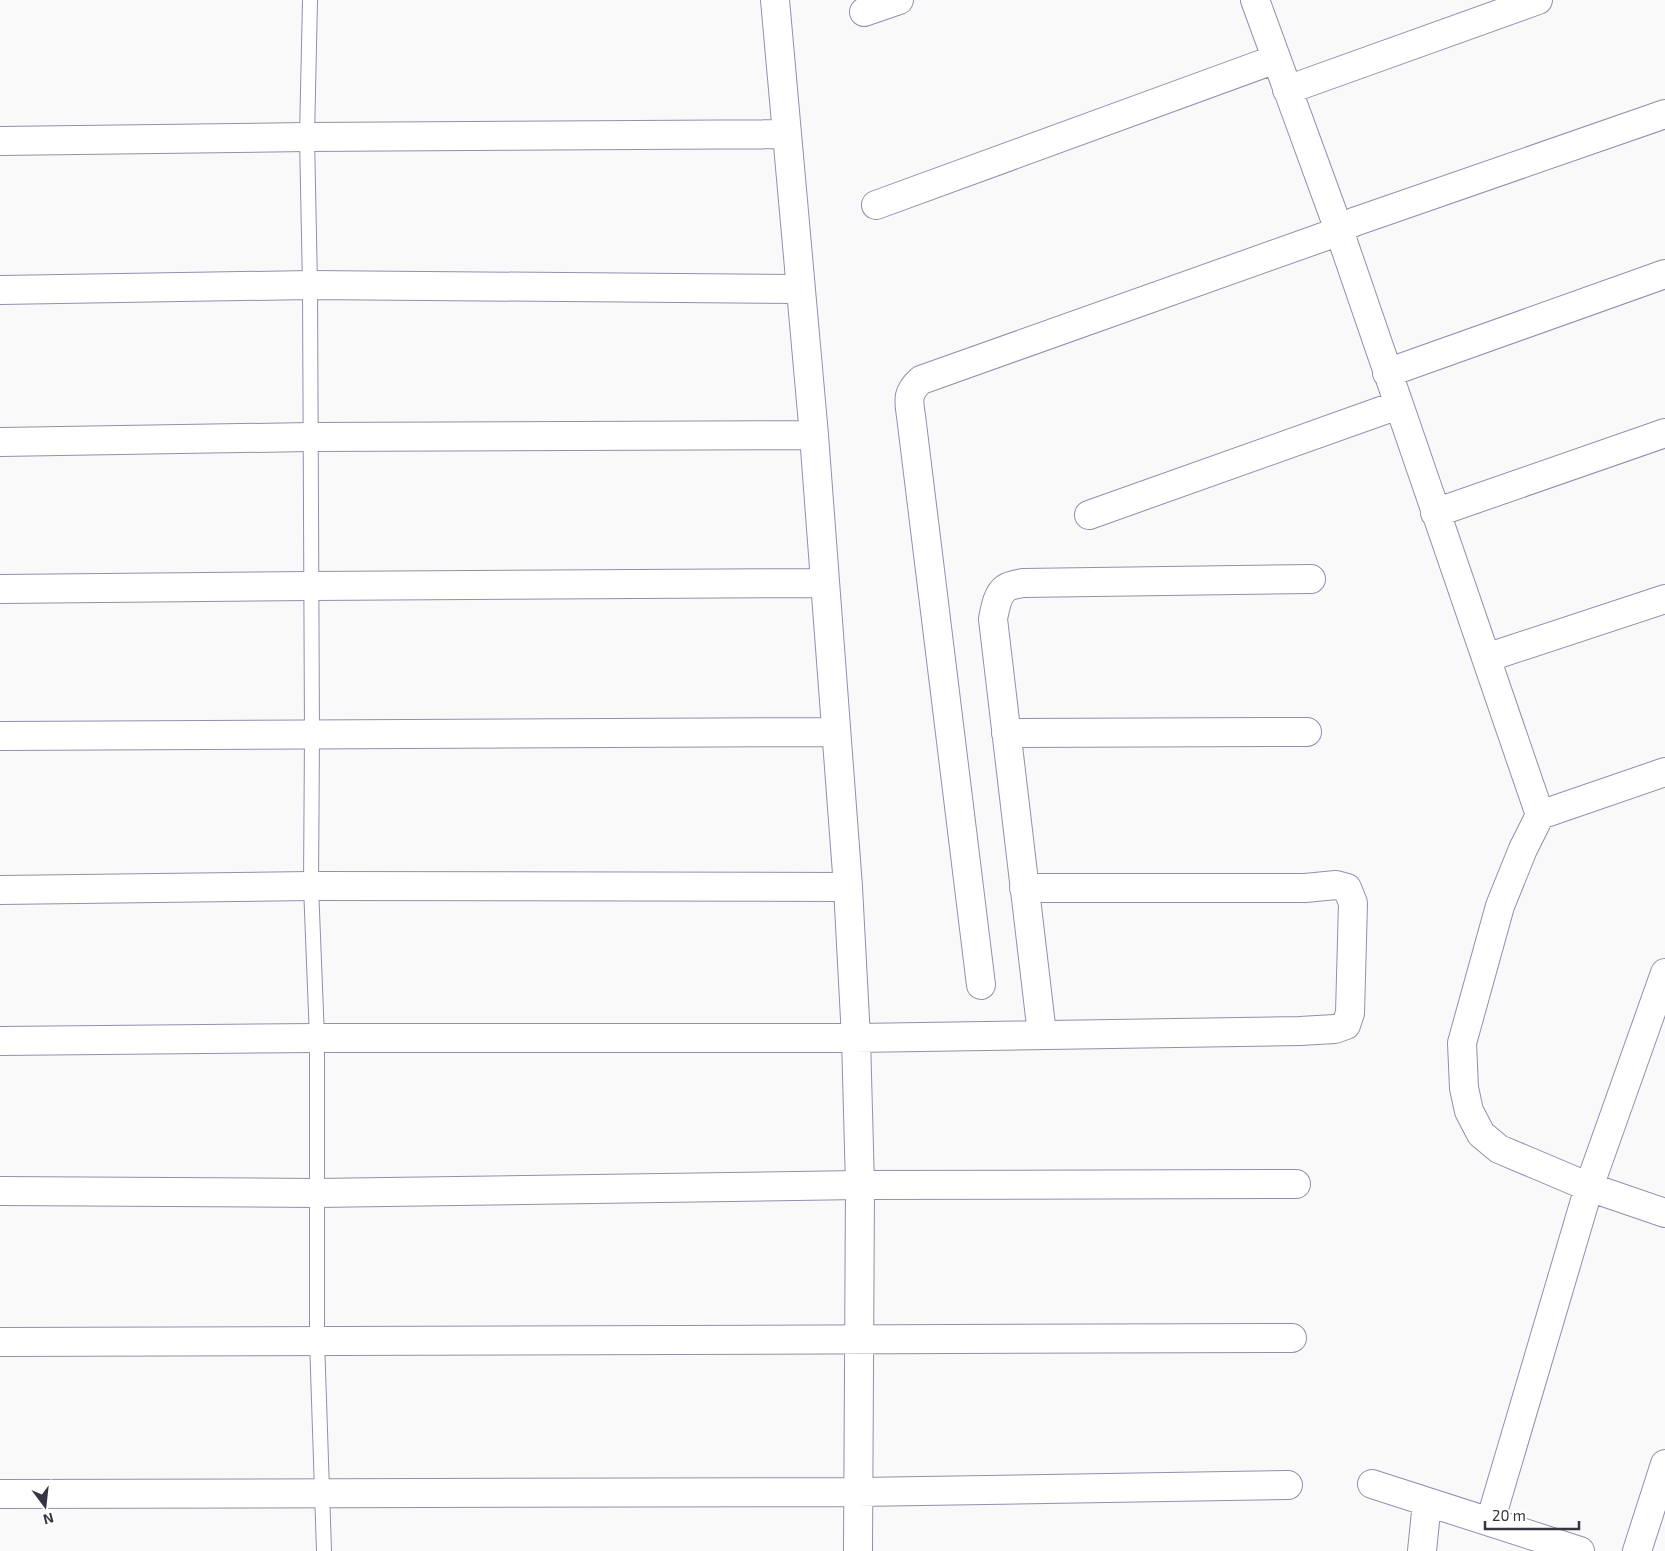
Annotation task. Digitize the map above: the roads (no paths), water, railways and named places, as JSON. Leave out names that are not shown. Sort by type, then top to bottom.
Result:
[{"type":"street","points":[[775,0],[814,435],[848,887],[856,1038],[860,1185],[858,1551]]},
{"type":"street","points":[[864,12],[899,0]]},
{"type":"street","points":[[1255,0],[1339,230],[1540,815]]},
{"type":"street","points":[[1287,90],[1538,0]]},
{"type":"street","points":[[876,205],[1276,59]]},
{"type":"street","points":[[981,985],[909,394],[913,387],[921,380],[1326,236],[1354,222],[1665,114]]},
{"type":"street","points":[[0,141],[786,134]]},
{"type":"street","points":[[1387,372],[1665,274]]},
{"type":"street","points":[[0,290],[310,285],[801,289]]},
{"type":"street","points":[[1089,515],[1398,405]]},
{"type":"street","points":[[1435,513],[1665,433]]},
{"type":"street","points":[[0,442],[310,437],[814,435]]},
{"type":"street","points":[[1042,1034],[993,619],[995,607],[1006,588],[1023,583],[1311,580]]},
{"type":"street","points":[[0,589],[825,583]]},
{"type":"street","points":[[1486,658],[1665,598]]},
{"type":"street","points":[[0,736],[836,732]]},
{"type":"street","points":[[1006,733],[1307,732]]},
{"type":"street","points":[[1665,773],[1540,815],[1523,849],[1500,906],[1462,1042],[1464,1088],[1469,1111],[1481,1134],[1499,1149],[1590,1187],[1665,1213]]},
{"type":"street","points":[[0,1041],[317,1038],[856,1038],[1336,1030],[1346,1024],[1350,1013],[1353,903],[1347,888],[1336,885],[1305,888],[1024,888]]},
{"type":"street","points":[[0,890],[311,886],[848,887]]},
{"type":"street","points":[[1490,1522],[1590,1187],[1665,973]]},
{"type":"street","points":[[0,1191],[316,1193],[860,1185],[1296,1184]]},
{"type":"street","points":[[0,1342],[1292,1338]]},
{"type":"street","points":[[1637,1551],[1665,1464]]},
{"type":"street","points":[[1372,1484],[1573,1550]]},
{"type":"street","points":[[0,1494],[858,1492],[1288,1485]]},
{"type":"street","points":[[1422,1551],[1428,1502]]},
{"type":"lane","points":[[310,0],[307,137],[310,285],[311,886],[317,1038],[316,1340],[324,1551]]}]
